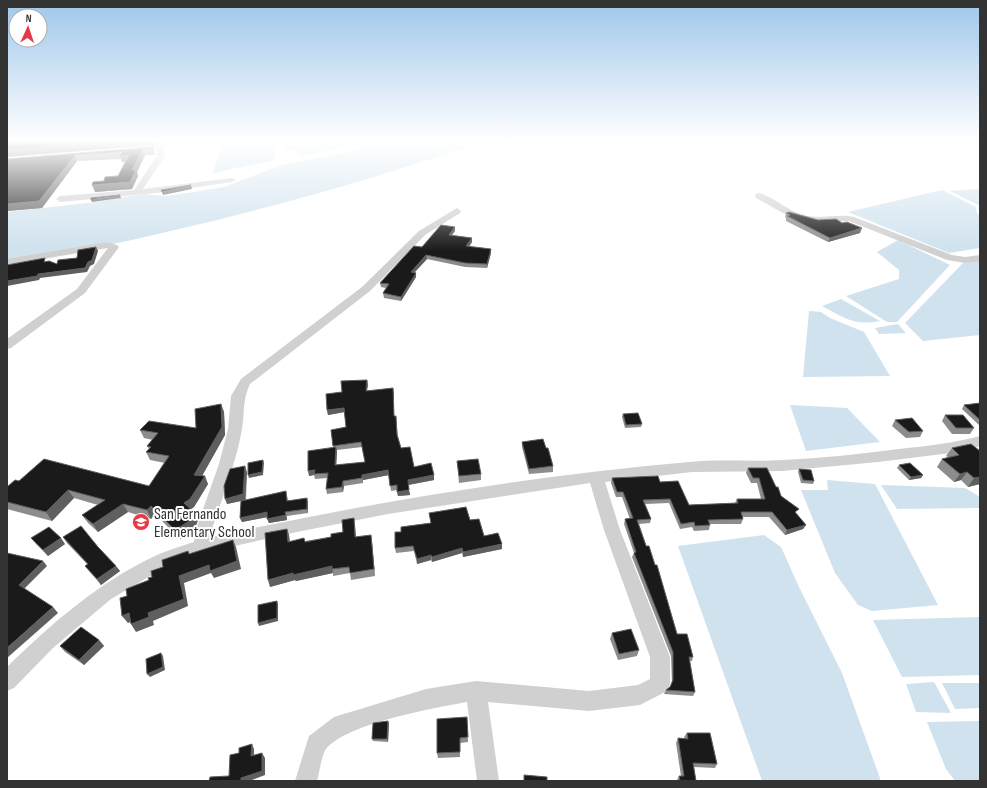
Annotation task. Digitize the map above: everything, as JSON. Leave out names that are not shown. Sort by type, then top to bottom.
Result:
[{"type":"street","points":[[137,192],[146,177]]},
{"type":"street","points":[[60,199],[156,191],[232,180]]},
{"type":"street","points":[[759,196],[798,217],[817,220],[851,218],[950,258],[965,260],[980,258]]},
{"type":"street","points":[[202,546],[204,529],[226,464],[235,429],[238,396],[246,382],[366,289],[422,233],[457,211]]},
{"type":"street","points":[[7,262],[107,245],[114,247],[81,291],[7,345]]},
{"type":"street","points":[[7,681],[46,642],[105,593],[163,560],[202,546],[297,525],[388,508],[596,477],[692,467],[782,466],[878,457],[959,446],[976,446]]},
{"type":"street","points":[[306,781],[316,743],[341,724],[426,699],[476,691],[589,701],[640,695],[660,684],[660,657],[612,530],[596,477]]},
{"type":"street","points":[[476,691],[488,781]]},
{"type":"water","points":[[251,177],[375,177],[177,230],[86,249],[7,261],[7,212],[96,202],[143,194],[165,196],[224,187]]},
{"type":"water","points":[[980,189],[980,206],[950,191]]},
{"type":"water","points":[[942,190],[976,207],[977,213],[980,216],[980,248],[949,253],[848,212]]},
{"type":"water","points":[[898,240],[950,265],[897,322],[887,322],[846,296],[899,279],[899,270],[877,252]]},
{"type":"water","points":[[980,260],[980,335],[923,341],[905,323],[963,263]]},
{"type":"water","points":[[841,299],[880,321],[856,322],[822,306]]},
{"type":"water","points":[[809,311],[821,312],[830,318],[864,332],[890,376],[803,377]]},
{"type":"water","points":[[898,324],[906,333],[879,334],[875,328]]},
{"type":"water","points":[[790,405],[847,408],[880,442],[806,451]]},
{"type":"water","points":[[827,480],[875,484],[938,605],[872,611],[858,605],[835,573],[801,490],[828,490]]},
{"type":"water","points":[[881,485],[965,488],[980,497],[980,508],[897,509]]},
{"type":"water","points":[[764,535],[781,547],[799,587],[842,673],[881,781],[762,781],[678,546]]},
{"type":"water","points":[[980,617],[980,675],[902,677],[873,620]]},
{"type":"water","points":[[934,682],[951,713],[916,712],[906,684]]},
{"type":"water","points":[[942,683],[980,683],[980,708],[955,709]]},
{"type":"water","points":[[980,721],[980,781],[955,781],[946,769],[927,722]]},
{"type":"building","points":[[7,177],[58,177],[39,201],[7,204]]},
{"type":"building","points":[[105,177],[133,177],[130,182],[92,185],[93,182],[104,181]]},
{"type":"building","points":[[191,185],[162,192],[161,190]]},
{"type":"building","points":[[120,195],[100,198],[91,200],[91,198]]},
{"type":"building","points":[[789,212],[818,220],[836,219],[842,223],[847,222],[862,228],[830,238],[787,216],[790,215],[786,213]]},
{"type":"building","points":[[441,225],[455,227],[449,235],[472,238],[466,246],[491,249],[487,264],[465,263],[426,255],[411,272],[416,273],[401,297],[383,293],[389,284],[380,283],[414,246],[422,247]]},
{"type":"building","points":[[96,247],[92,260],[88,262],[85,268],[38,274],[37,276],[7,281],[7,265],[45,258],[44,262],[49,261],[57,264],[58,260],[77,258],[78,250]]},
{"type":"building","points":[[367,380],[366,391],[393,388],[394,416],[396,416],[397,435],[401,448],[410,447],[414,467],[431,463],[434,475],[408,480],[409,490],[397,492],[397,485],[390,486],[388,470],[362,475],[362,478],[343,481],[342,487],[326,489],[328,473],[314,474],[315,470],[308,471],[308,451],[336,447],[335,465],[365,462],[361,442],[333,446],[331,430],[346,427],[344,408],[327,410],[326,394],[342,392],[341,381]]},
{"type":"building","points":[[980,403],[980,420],[964,405]]},
{"type":"building","points":[[221,404],[222,427],[194,475],[205,476],[190,499],[184,503],[194,512],[191,520],[175,530],[151,506],[147,510],[123,504],[93,524],[82,515],[105,500],[68,490],[46,512],[7,502],[7,487],[15,480],[19,481],[44,459],[149,486],[169,456],[146,452],[151,447],[147,446],[158,433],[140,430],[149,421],[196,428],[195,409]]},
{"type":"building","points":[[638,413],[642,424],[626,425],[623,414]]},
{"type":"building","points":[[945,415],[963,415],[974,428],[956,428]]},
{"type":"building","points":[[912,418],[923,431],[909,432],[895,420]]},
{"type":"building","points":[[543,439],[546,448],[548,448],[553,466],[529,469],[522,442]]},
{"type":"building","points":[[971,444],[980,451],[980,477],[974,478],[967,472],[960,474],[942,459],[959,455],[952,448]]},
{"type":"building","points":[[478,459],[481,474],[459,476],[457,461]]},
{"type":"building","points":[[263,460],[262,472],[248,475],[248,463]]},
{"type":"building","points":[[910,463],[923,475],[911,477],[899,465]]},
{"type":"building","points":[[245,466],[243,494],[225,499],[224,486],[230,469]]},
{"type":"building","points":[[748,468],[767,468],[776,487],[778,487],[781,496],[799,509],[795,512],[806,525],[787,530],[772,512],[741,512],[743,519],[708,520],[710,525],[695,526],[694,522],[681,524],[670,499],[643,500],[651,519],[637,520],[646,546],[649,546],[655,565],[657,565],[677,634],[687,634],[693,657],[689,657],[695,692],[666,690],[670,687],[673,680],[673,652],[634,553],[636,552],[625,519],[633,518],[623,492],[617,492],[612,478],[658,476],[660,482],[678,481],[689,505],[738,503],[737,499],[765,499],[759,478],[753,478]]},
{"type":"building","points":[[799,469],[811,470],[814,481],[803,480]]},
{"type":"building","points":[[286,491],[287,501],[307,498],[307,509],[285,512],[286,515],[267,519],[267,512],[240,518],[241,501]]},
{"type":"building","points":[[466,507],[470,520],[479,519],[484,536],[498,533],[502,544],[463,552],[462,548],[432,557],[431,555],[417,559],[413,546],[395,548],[395,532],[401,532],[401,527],[431,523],[429,513]]},
{"type":"building","points":[[354,518],[355,537],[371,535],[374,569],[350,573],[349,567],[332,569],[332,566],[293,575],[293,573],[268,580],[265,533],[287,529],[288,542],[304,538],[305,542],[331,537],[331,534],[343,532],[342,520]]},
{"type":"building","points":[[81,526],[116,566],[97,579],[85,566],[88,564],[63,537]]},
{"type":"building","points":[[49,527],[61,538],[43,550],[31,538]]},
{"type":"building","points":[[233,540],[237,561],[210,571],[209,565],[179,576],[184,599],[148,613],[149,617],[131,624],[129,613],[122,616],[120,598],[127,596],[126,589],[149,580],[148,578],[152,577],[151,571],[163,567],[162,560],[188,551],[189,554]]},
{"type":"building","points":[[7,553],[43,561],[19,585],[53,607],[7,648]]},
{"type":"building","points":[[277,601],[277,618],[258,623],[258,605]]},
{"type":"building","points":[[81,627],[99,640],[79,660],[60,646]]},
{"type":"building","points":[[631,629],[639,650],[619,654],[612,633]]},
{"type":"building","points":[[161,653],[163,667],[147,674],[146,659]]},
{"type":"building","points":[[467,717],[468,737],[460,738],[460,752],[437,753],[437,719]]},
{"type":"building","points":[[388,721],[387,739],[372,739],[373,723]]},
{"type":"building","points":[[687,733],[710,733],[717,764],[693,763],[696,781],[680,781],[679,776],[684,776],[678,738],[688,739]]},
{"type":"building","points":[[252,744],[251,756],[262,753],[262,771],[241,778],[241,781],[209,781],[210,777],[229,776],[230,755],[239,753],[239,748]]},
{"type":"building","points":[[524,775],[547,777],[547,781],[524,781]]},
{"type":"place","name":"San Fernando Elementary School","points":[[141,522]]}]
